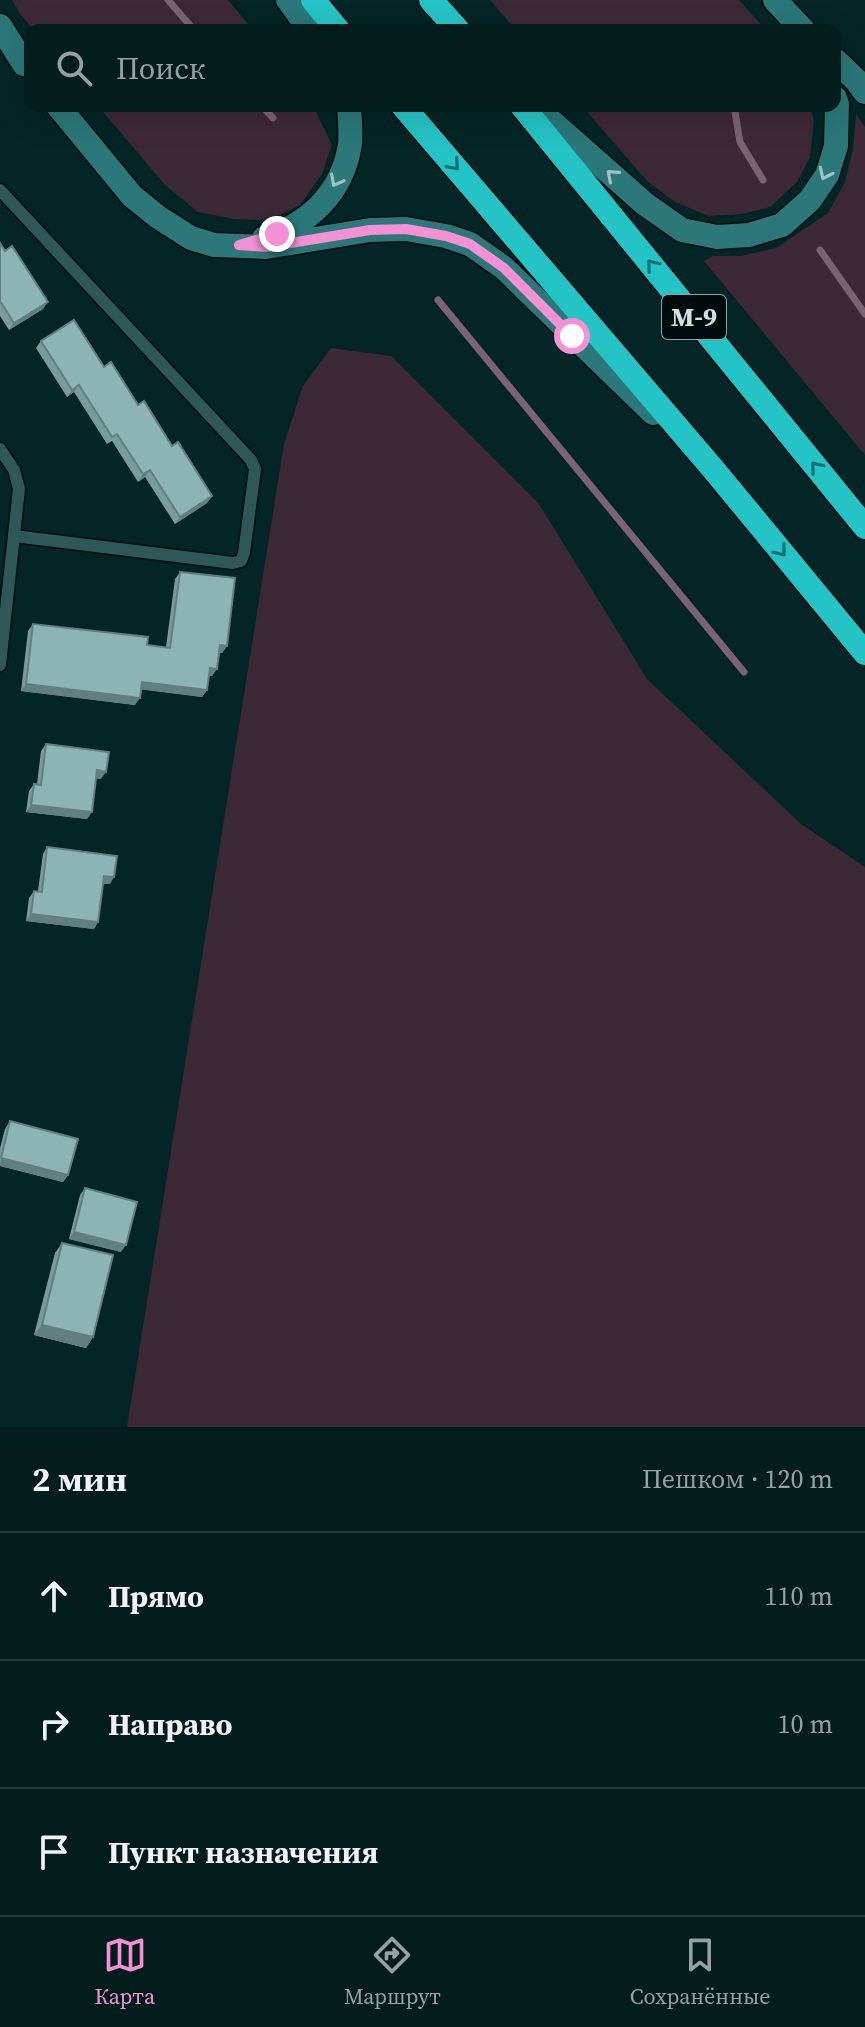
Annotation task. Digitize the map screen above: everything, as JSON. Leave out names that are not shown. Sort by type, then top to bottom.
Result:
[{"type":"highway","points":[[313,0],[333,24]]},
{"type":"highway","points":[[431,0],[453,24]]},
{"type":"highway","points":[[408,112],[714,470],[865,653]]},
{"type":"highway","name":"М-9","points":[[527,112],[865,527]]},
{"type":"street","points":[[288,0],[306,24]]},
{"type":"street","points":[[0,26],[24,63]]},
{"type":"street","points":[[0,41],[24,65]]},
{"type":"street","points":[[841,66],[865,92]]},
{"type":"street","points":[[63,112],[132,196],[191,238],[214,245],[266,247],[370,230],[406,229],[470,244],[504,268],[714,470]]},
{"type":"street","points":[[239,245],[277,234],[303,221],[324,203],[341,175],[350,144],[349,112]]},
{"type":"street","points":[[541,112],[645,204],[682,230],[717,237],[749,235],[782,225],[810,200],[827,175],[836,146],[837,112]]},
{"type":"lane","points":[[0,190],[251,460],[255,469],[241,561],[233,563],[14,536]]},
{"type":"lane","points":[[0,449],[14,470],[19,489],[0,665]]},
{"type":"shaded area","points":[[12,0],[228,0],[248,24],[29,24]]},
{"type":"shaded area","points":[[490,0],[739,0],[761,24],[511,24]]},
{"type":"shaded area","points":[[103,112],[316,112],[332,145],[322,174],[300,205],[269,220],[234,219],[198,212],[166,186]]},
{"type":"shaded area","points":[[587,112],[812,112],[814,121],[810,157],[797,182],[770,207],[742,214],[709,216],[675,202],[647,181]]},
{"type":"shaded area","points":[[856,114],[865,127],[865,455],[704,261],[713,256],[741,256],[776,248],[828,213],[845,182],[853,150]]},
{"type":"shaded area","points":[[331,348],[391,356],[539,504],[647,679],[801,824],[865,867],[865,1427],[127,1427],[284,444],[303,386]]},
{"type":"building","points":[[0,243],[5,251],[12,246],[48,302],[14,323],[0,301]]},
{"type":"building","points":[[74,320],[104,367],[111,362],[138,405],[144,401],[172,446],[178,442],[212,496],[180,517],[150,470],[143,474],[117,434],[112,437],[79,385],[72,390],[41,341]]},
{"type":"building","points":[[180,572],[235,578],[227,646],[220,645],[217,669],[210,668],[207,690],[142,682],[140,698],[26,684],[33,624],[148,637],[147,645],[170,648]]},
{"type":"building","points":[[46,744],[109,752],[106,772],[97,770],[92,812],[31,805],[34,784],[41,785]]},
{"type":"building","points":[[47,847],[117,856],[114,877],[104,876],[98,922],[31,914],[34,891],[42,892]]},
{"type":"building","points":[[10,1121],[78,1139],[68,1175],[1,1158]]},
{"type":"building","points":[[85,1188],[137,1202],[126,1245],[74,1232]]},
{"type":"building","points":[[62,1243],[113,1255],[93,1337],[42,1325]]},
{"type":"waterway","points":[[168,0],[189,24]]},
{"type":"waterway","points":[[268,112],[273,118]]},
{"type":"waterway","points":[[735,112],[740,142],[763,180]]},
{"type":"waterway","points":[[820,250],[865,314]]},
{"type":"waterway","points":[[438,300],[744,672]]},
{"type":"route","points":[[277,234],[239,245],[266,247],[370,230],[406,229],[470,244],[504,268],[572,336]]}]
